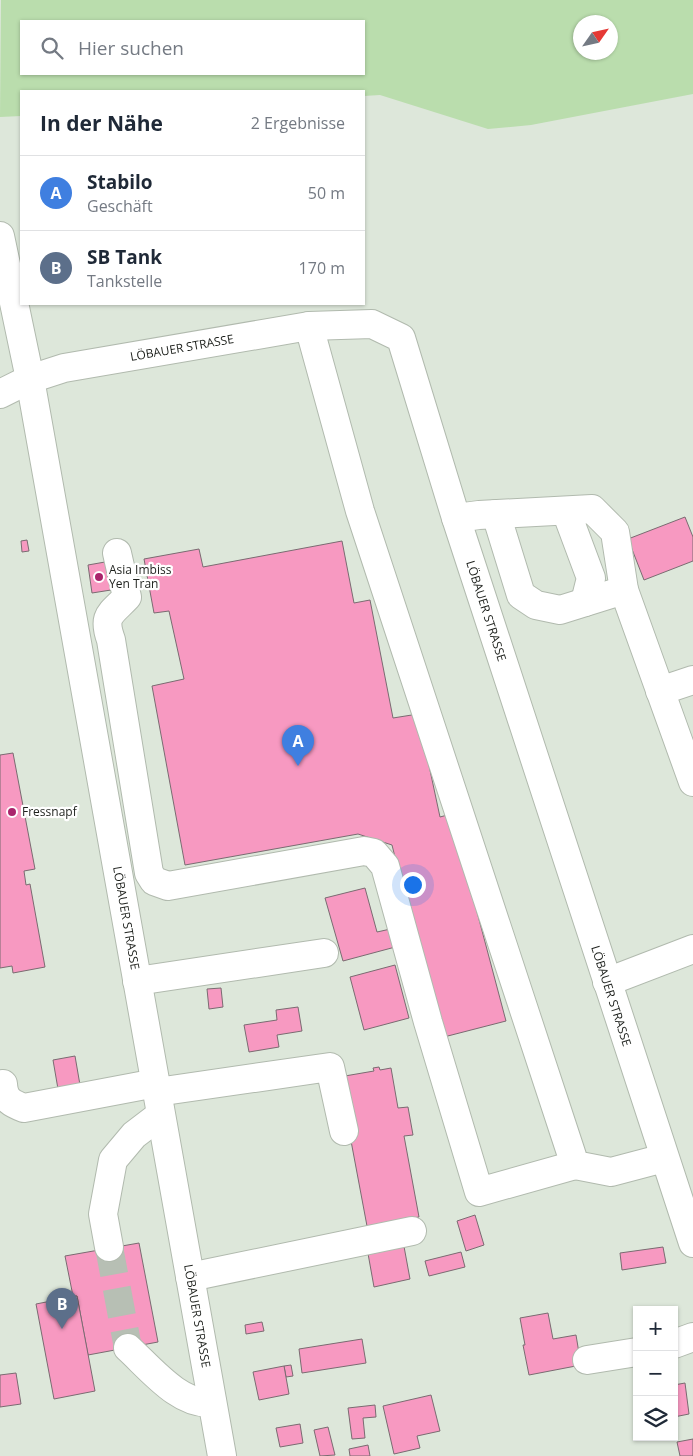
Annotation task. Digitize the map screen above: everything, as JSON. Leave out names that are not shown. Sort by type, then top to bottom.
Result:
[{"type":"street","name":"LÖBAUER STRASSE","points":[[0,236],[30,379],[222,1456]]},
{"type":"street","name":"LÖBAUER STRASSE","points":[[30,379],[64,368],[309,326],[372,324],[401,338],[456,518],[693,1243]]},
{"type":"street","points":[[309,326],[360,511],[575,1165]]},
{"type":"street","points":[[0,394],[30,379]]},
{"type":"street","points":[[456,518],[592,509],[615,532],[624,590],[693,782]]},
{"type":"street","points":[[566,511],[591,578],[585,602]]},
{"type":"street","points":[[496,514],[522,595],[536,605],[560,610],[624,590]]},
{"type":"street","points":[[117,553],[127,597],[111,611],[106,626],[111,640],[149,873],[154,881],[168,886],[364,851],[374,853],[385,866],[478,1192],[575,1165],[610,1172],[664,1158]]},
{"type":"street","points":[[660,691],[693,680]]},
{"type":"street","points":[[607,982],[693,949]]},
{"type":"street","points":[[137,981],[324,954]]},
{"type":"street","points":[[3,1084],[4,1094],[13,1104],[24,1108],[158,1097],[330,1067],[344,1131]]},
{"type":"street","points":[[109,1248],[103,1214],[113,1160],[134,1135],[155,1120],[158,1097]]},
{"type":"street","points":[[190,1278],[412,1231]]},
{"type":"street","points":[[678,1343],[693,1337]]},
{"type":"street","points":[[128,1348],[180,1396],[204,1403],[212,1402]]},
{"type":"street","points":[[587,1360],[633,1353]]},
{"type":"green space","points":[[1,0],[693,0],[693,94],[531,125],[488,129],[380,95],[365,96],[365,90],[20,90],[20,116],[0,117]]},
{"type":"building","points":[[685,517],[693,537],[693,561],[644,580],[628,539]]},
{"type":"building","points":[[27,540],[29,551],[22,552],[21,541]]},
{"type":"building","points":[[342,541],[354,603],[370,600],[393,718],[418,714],[440,817],[451,814],[506,1021],[440,1038],[392,845],[358,834],[185,865],[152,686],[184,679],[169,611],[154,613],[144,559],[199,549],[203,567]]},
{"type":"building","name":"Asia Imbiss Yen Tran","points":[[105,562],[111,590],[92,593],[88,565]]},
{"type":"building","name":"Fressnapf","points":[[13,753],[35,869],[24,871],[26,885],[30,884],[45,967],[13,973],[12,966],[0,968],[0,755]]},
{"type":"building","points":[[365,888],[377,932],[395,928],[399,946],[343,961],[325,898]]},
{"type":"building","points":[[395,965],[409,1018],[364,1030],[350,977]]},
{"type":"building","points":[[221,988],[223,1007],[209,1009],[207,989]]},
{"type":"building","points":[[298,1007],[302,1031],[277,1035],[279,1047],[249,1052],[244,1025],[277,1020],[276,1010]]},
{"type":"building","points":[[75,1056],[80,1085],[58,1089],[53,1060]]},
{"type":"building","points":[[379,1067],[380,1070],[391,1068],[398,1108],[408,1107],[413,1135],[404,1136],[419,1217],[367,1226],[339,1077],[374,1071],[373,1068]]},
{"type":"building","points":[[475,1215],[484,1245],[466,1251],[457,1221]]},
{"type":"building","points":[[403,1241],[410,1279],[374,1287],[367,1248]]},
{"type":"building","points":[[139,1243],[158,1342],[88,1355],[77,1296],[73,1296],[65,1256]]},
{"type":"building","points":[[663,1247],[666,1263],[622,1270],[620,1253]]},
{"type":"building","points":[[461,1252],[465,1267],[429,1276],[425,1261]]},
{"type":"building","points":[[77,1296],[95,1391],[54,1399],[36,1304]]},
{"type":"building","points":[[548,1313],[553,1339],[576,1335],[581,1365],[529,1375],[520,1318]]},
{"type":"building","points":[[262,1322],[264,1331],[246,1334],[245,1325]]},
{"type":"building","points":[[362,1339],[366,1363],[302,1373],[299,1349]]},
{"type":"building","points":[[291,1365],[293,1376],[286,1377],[284,1366]]},
{"type":"building","points":[[284,1366],[289,1394],[259,1400],[253,1372]]},
{"type":"building","points":[[16,1373],[21,1404],[0,1407],[0,1375]]},
{"type":"building","points":[[685,1383],[689,1414],[678,1416],[678,1396],[678,1384]]},
{"type":"building","points":[[431,1395],[440,1431],[417,1436],[420,1448],[394,1454],[383,1406]]},
{"type":"building","points":[[375,1405],[376,1417],[363,1418],[365,1438],[352,1439],[348,1408]]},
{"type":"building","points":[[300,1424],[303,1443],[280,1447],[276,1428]]},
{"type":"building","points":[[328,1427],[335,1455],[320,1456],[314,1430]]},
{"type":"building","points":[[693,1439],[693,1456],[680,1456],[677,1442]]},
{"type":"building","points":[[368,1445],[370,1456],[350,1456],[349,1449]]},
{"type":"tunnel","points":[[109,1247],[128,1348]]},
{"type":"place","name":"Asia Imbiss Yen Tran","points":[[99,577]]},
{"type":"place","name":"Stabilo","points":[[298,766]]},
{"type":"place","name":"Fressnapf","points":[[12,812]]},
{"type":"place","name":"SB Tank","points":[[62,1329]]}]
